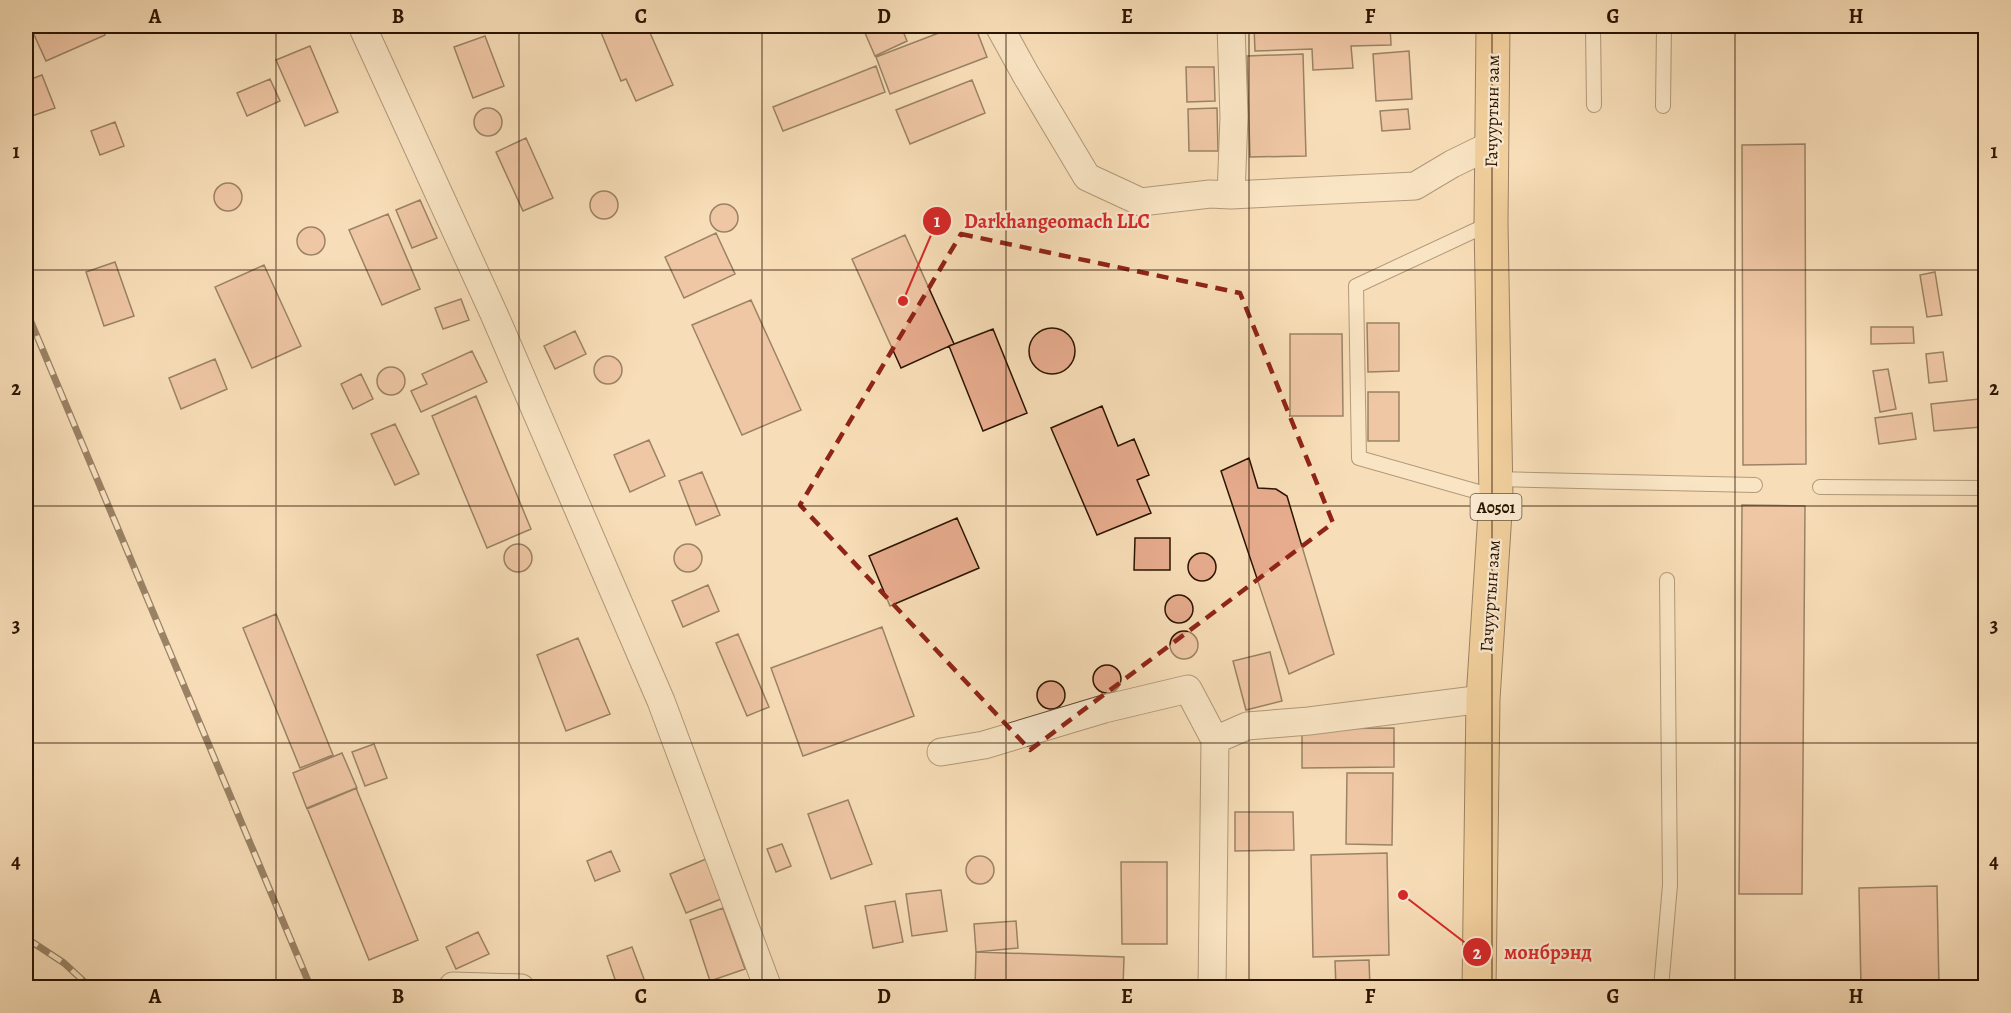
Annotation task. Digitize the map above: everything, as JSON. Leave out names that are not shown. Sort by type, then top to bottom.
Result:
[{"type":"highway","name":"Гачууртын зам","points":[[1479,987],[1483,699],[1496,488],[1491,223],[1493,26]]},
{"type":"street","points":[[362,26],[494,314],[661,701],[768,987]]},
{"type":"street","points":[[999,26],[1087,177],[1141,202],[1210,194],[1231,195],[1415,186],[1491,145]]},
{"type":"street","points":[[1231,26],[1234,117],[1231,195]]},
{"type":"street","points":[[941,752],[984,745],[1104,710],[1188,689],[1215,740],[1212,987]]},
{"type":"street","points":[[1215,740],[1247,726],[1309,721],[1483,699]]},
{"type":"street","points":[[453,986],[521,987]]},
{"type":"lane","points":[[1593,26],[1594,105]]},
{"type":"lane","points":[[1663,106],[1664,26]]},
{"type":"lane","points":[[1491,223],[1356,286],[1359,458],[1496,488],[1755,485]]},
{"type":"lane","points":[[1820,487],[1986,488]]},
{"type":"lane","points":[[1661,987],[1670,885],[1667,580]]},
{"type":"highlighted area","points":[[961,234],[1240,293],[1333,523],[1030,750],[800,505]]},
{"type":"building","points":[[30,26],[101,26],[105,35],[46,61]]},
{"type":"building","points":[[302,26],[321,26],[312,30]]},
{"type":"building","points":[[611,26],[647,26],[673,85],[636,101],[626,79],[621,81],[600,30]]},
{"type":"building","points":[[862,26],[901,26],[907,41],[875,56]]},
{"type":"building","points":[[957,26],[975,26],[987,57],[890,94],[876,57]]},
{"type":"building","points":[[1193,26],[1215,26],[1215,29],[1193,31]]},
{"type":"building","points":[[1254,26],[1390,26],[1391,45],[1351,46],[1353,68],[1313,70],[1312,49],[1255,51]]},
{"type":"building","points":[[485,36],[504,86],[473,98],[454,47]]},
{"type":"building","points":[[310,46],[338,112],[305,126],[276,60]]},
{"type":"building","points":[[1409,51],[1412,99],[1376,101],[1373,54]]},
{"type":"building","points":[[1303,54],[1306,156],[1250,157],[1247,56]]},
{"type":"building","points":[[876,66],[885,92],[783,131],[773,107]]},
{"type":"building","points":[[1186,67],[1214,67],[1215,101],[1187,102]]},
{"type":"building","points":[[42,75],[55,108],[29,117],[26,109],[26,81]]},
{"type":"building","points":[[270,79],[280,101],[247,116],[237,93]]},
{"type":"building","points":[[972,80],[985,113],[910,144],[896,110]]},
{"type":"building","points":[[488,108],[498,112],[502,122],[498,132],[488,136],[478,132],[474,122],[478,112]]},
{"type":"building","points":[[1217,108],[1218,151],[1189,151],[1188,109]]},
{"type":"building","points":[[1408,109],[1410,129],[1382,131],[1380,111]]},
{"type":"building","points":[[115,122],[124,146],[100,155],[91,131]]},
{"type":"building","points":[[526,138],[553,198],[523,211],[496,152]]},
{"type":"building","points":[[1805,144],[1806,464],[1743,465],[1742,145]]},
{"type":"building","points":[[228,183],[238,187],[242,197],[238,207],[228,211],[218,207],[214,197],[218,187]]},
{"type":"building","points":[[604,191],[614,195],[618,205],[614,215],[604,219],[594,215],[590,205],[594,195]]},
{"type":"building","points":[[420,200],[437,238],[412,248],[396,210]]},
{"type":"building","points":[[724,204],[734,208],[738,218],[734,228],[724,232],[714,228],[710,218],[714,208]]},
{"type":"building","points":[[388,214],[420,289],[382,305],[349,230]]},
{"type":"building","points":[[311,227],[321,231],[325,241],[321,251],[311,255],[301,251],[297,241],[301,231]]},
{"type":"building","points":[[716,233],[735,274],[684,298],[665,257]]},
{"type":"building","points":[[905,235],[954,344],[901,368],[852,259]]},
{"type":"building","points":[[115,262],[134,316],[104,326],[86,272]]},
{"type":"building","points":[[264,265],[301,346],[252,368],[215,287]]},
{"type":"building","points":[[1935,272],[1942,315],[1927,317],[1920,275]]},
{"type":"building","points":[[461,299],[469,320],[443,329],[435,308]]},
{"type":"building","points":[[751,300],[801,410],[742,435],[692,325]]},
{"type":"building","points":[[1367,323],[1399,323],[1399,371],[1368,372]]},
{"type":"building","points":[[1871,327],[1913,327],[1914,343],[1871,344]]},
{"type":"building","points":[[1052,328],[1068,335],[1075,351],[1068,367],[1052,374],[1036,367],[1029,351],[1036,335]]},
{"type":"building","points":[[993,329],[1027,413],[983,431],[949,346]]},
{"type":"building","points":[[575,331],[586,354],[555,369],[544,346]]},
{"type":"building","points":[[1290,334],[1342,334],[1343,416],[1290,416]]},
{"type":"building","points":[[472,351],[487,382],[421,412],[411,391],[427,384],[422,374]]},
{"type":"building","points":[[1943,352],[1947,381],[1929,383],[1926,354]]},
{"type":"building","points":[[608,356],[618,360],[622,370],[618,380],[608,384],[598,380],[594,370],[598,360]]},
{"type":"building","points":[[215,359],[227,389],[181,409],[169,378]]},
{"type":"building","points":[[391,367],[401,371],[405,381],[401,391],[391,395],[381,391],[377,381],[381,371]]},
{"type":"building","points":[[1888,369],[1896,409],[1880,412],[1873,371]]},
{"type":"building","points":[[361,374],[373,399],[353,409],[341,384]]},
{"type":"building","points":[[1368,392],[1399,392],[1399,441],[1368,441]]},
{"type":"building","points":[[476,396],[531,529],[487,548],[432,416]]},
{"type":"building","points":[[1979,399],[1981,427],[1934,431],[1931,404]]},
{"type":"building","points":[[1102,406],[1118,446],[1134,439],[1149,475],[1137,480],[1151,513],[1097,535],[1051,428]]},
{"type":"building","points":[[1912,413],[1916,439],[1879,444],[1875,418]]},
{"type":"building","points":[[395,424],[419,474],[395,485],[371,434]]},
{"type":"building","points":[[649,440],[665,476],[630,492],[614,455]]},
{"type":"building","points":[[1249,458],[1258,488],[1276,489],[1287,496],[1334,654],[1289,674],[1221,471]]},
{"type":"building","points":[[702,472],[720,515],[696,525],[679,481]]},
{"type":"building","points":[[1742,505],[1805,506],[1802,894],[1739,894]]},
{"type":"building","points":[[957,518],[979,568],[890,606],[869,556]]},
{"type":"building","points":[[1135,538],[1170,538],[1170,570],[1134,570]]},
{"type":"building","points":[[518,544],[528,548],[532,558],[528,568],[518,572],[508,568],[504,558],[508,548]]},
{"type":"building","points":[[688,544],[698,548],[702,558],[698,568],[688,572],[678,568],[674,558],[678,548]]},
{"type":"building","points":[[1202,553],[1212,557],[1216,567],[1212,577],[1202,581],[1192,577],[1188,567],[1192,557]]},
{"type":"building","points":[[708,585],[719,611],[683,627],[672,601]]},
{"type":"building","points":[[1179,595],[1189,599],[1193,609],[1189,619],[1179,623],[1169,619],[1165,609],[1169,599]]},
{"type":"building","points":[[276,614],[333,755],[300,768],[243,628]]},
{"type":"building","points":[[882,627],[914,716],[803,756],[771,668]]},
{"type":"building","points":[[1184,631],[1194,635],[1198,645],[1194,655],[1184,659],[1174,655],[1170,645],[1174,635]]},
{"type":"building","points":[[738,634],[769,707],[747,716],[716,643]]},
{"type":"building","points":[[578,638],[610,714],[566,731],[537,655]]},
{"type":"building","points":[[1270,652],[1282,701],[1246,710],[1233,661]]},
{"type":"building","points":[[1107,665],[1117,669],[1121,679],[1117,689],[1107,693],[1097,689],[1093,679],[1097,669]]},
{"type":"building","points":[[1051,681],[1061,685],[1065,695],[1061,705],[1051,709],[1041,705],[1037,695],[1041,685]]},
{"type":"building","points":[[1394,728],[1394,767],[1302,768],[1302,729]]},
{"type":"building","points":[[374,744],[387,778],[365,786],[352,752]]},
{"type":"building","points":[[342,753],[357,788],[307,809],[293,773]]},
{"type":"building","points":[[1347,773],[1393,773],[1392,845],[1346,844]]},
{"type":"building","points":[[356,788],[418,940],[369,960],[307,808]]},
{"type":"building","points":[[848,800],[872,864],[831,879],[808,814]]},
{"type":"building","points":[[1235,812],[1293,812],[1294,850],[1235,851]]},
{"type":"building","points":[[782,844],[791,866],[776,872],[767,849]]},
{"type":"building","points":[[611,851],[620,871],[595,881],[587,861]]},
{"type":"building","points":[[1387,853],[1389,955],[1313,957],[1311,855]]},
{"type":"building","points":[[980,856],[990,860],[994,870],[990,880],[980,884],[970,880],[966,870],[970,860]]},
{"type":"building","points":[[706,859],[721,899],[686,913],[670,874]]},
{"type":"building","points":[[1121,862],[1167,862],[1167,944],[1122,944]]},
{"type":"building","points":[[1937,886],[1939,988],[1861,988],[1859,888]]},
{"type":"building","points":[[941,890],[947,931],[912,936],[906,894]]},
{"type":"building","points":[[895,901],[903,942],[873,948],[865,906]]},
{"type":"building","points":[[723,908],[745,969],[710,981],[690,920]]},
{"type":"building","points":[[1016,921],[1018,948],[976,952],[974,924]]},
{"type":"building","points":[[478,932],[489,954],[456,969],[446,947]]},
{"type":"building","points":[[632,947],[644,979],[618,988],[607,956]]},
{"type":"building","points":[[976,952],[1124,957],[1123,988],[975,988]]},
{"type":"building","points":[[1369,960],[1370,988],[1336,988],[1335,961]]},
{"type":"railway","points":[[26,310],[311,988]]},
{"type":"railway","points":[[26,938],[64,963],[91,988]]},
{"type":"place","name":"Darkhangeomach LLC","points":[[903,301]]},
{"type":"place","name":"монбрэнд","points":[[1403,895]]}]
